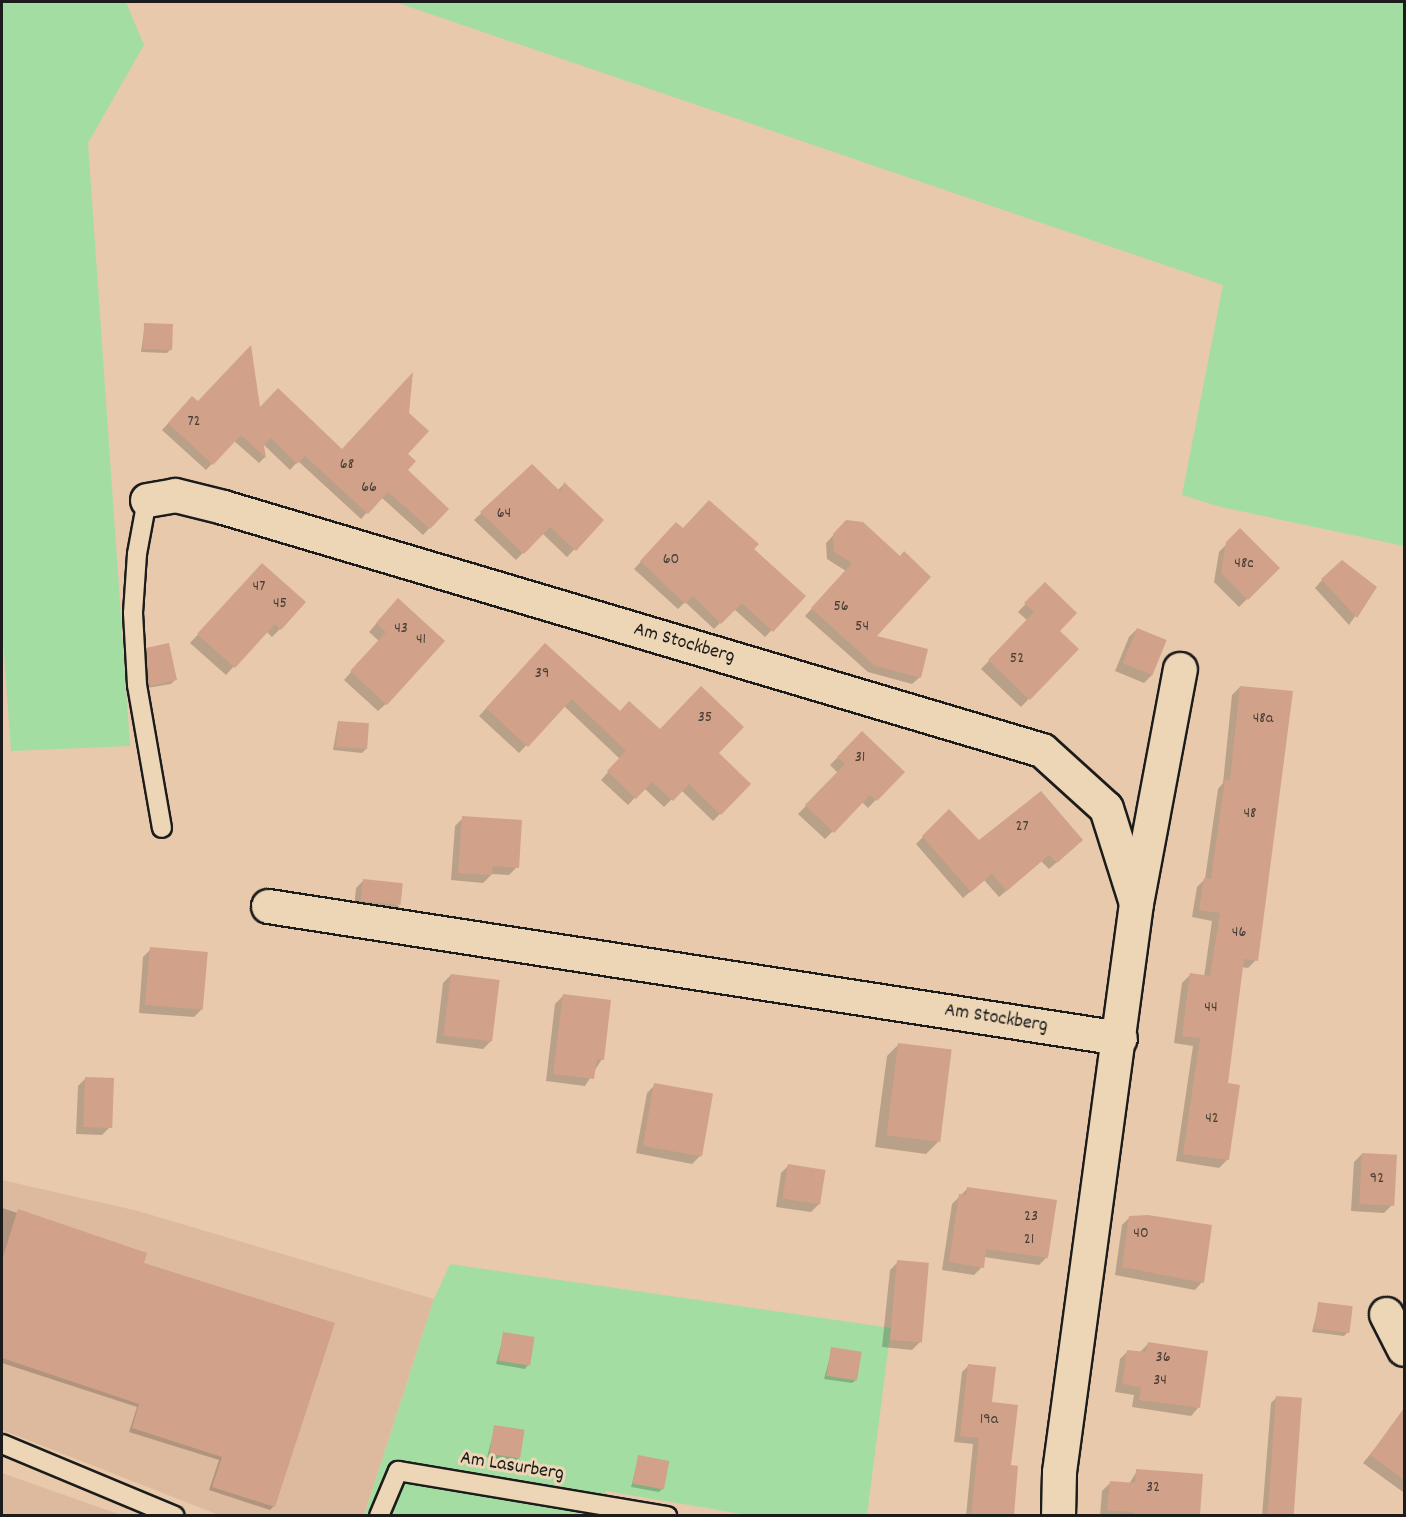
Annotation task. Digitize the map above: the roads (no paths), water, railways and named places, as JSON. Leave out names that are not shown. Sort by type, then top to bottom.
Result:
[{"type":"street","name":"Am Stockberg","points":[[147,500],[175,495],[223,507],[1042,750],[1106,808],[1136,903]]},
{"type":"street","name":"Am Stockberg","points":[[1058,1515],[1059,1472],[1120,1038],[1136,903],[1180,669]]},
{"type":"street","name":"Am Stockberg","points":[[268,906],[1120,1038]]},
{"type":"street","points":[[1386,1314],[1404,1348]]},
{"type":"lane","points":[[147,500],[137,554],[133,613],[137,685],[162,828]]},
{"type":"lane","points":[[2,1444],[175,1515]]},
{"type":"lane","name":"Am Lasurberg","points":[[379,1515],[398,1471],[667,1515]]}]
